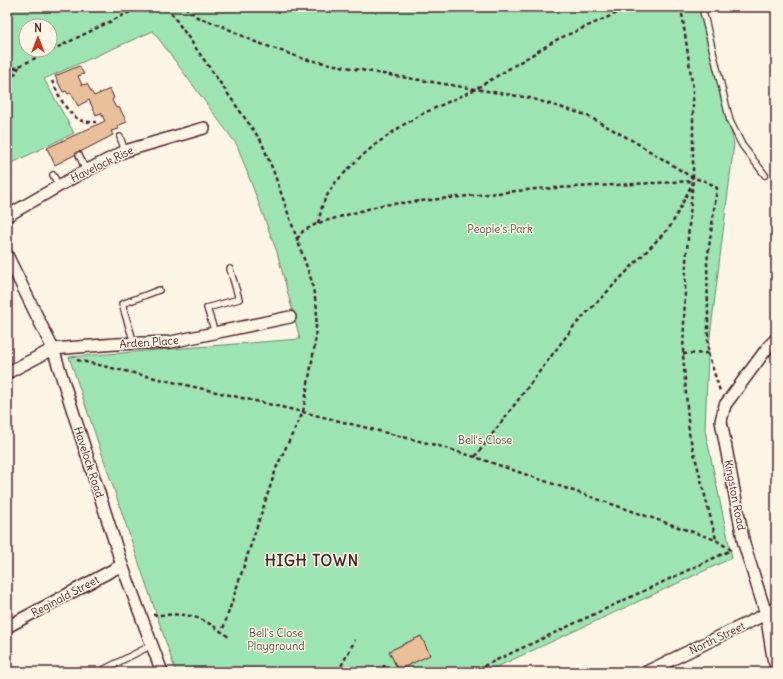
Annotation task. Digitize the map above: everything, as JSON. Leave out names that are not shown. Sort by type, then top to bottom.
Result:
[{"type":"street","name":"Havelock Rise","points":[[7,216],[86,171],[126,151],[204,128]]},
{"type":"street","name":"Havelock Road","points":[[7,255],[53,349],[122,565],[162,672]]},
{"type":"street","name":"Arden Place","points":[[53,349],[171,342],[290,317]]},
{"type":"street","name":"Kingston Road","points":[[776,339],[768,347],[725,405],[721,421],[744,544],[766,614],[772,658],[776,666]]},
{"type":"street","points":[[7,372],[53,349]]},
{"type":"street","name":"Reginald Street","points":[[7,627],[122,565]]},
{"type":"street","name":"North Street","points":[[646,672],[776,608]]},
{"type":"lane","points":[[702,7],[730,120],[742,145],[765,175]]},
{"type":"lane","points":[[120,137],[126,151]]},
{"type":"lane","points":[[79,155],[86,171]]},
{"type":"lane","points":[[53,175],[59,186]]},
{"type":"lane","points":[[215,333],[208,308],[239,300],[230,269]]},
{"type":"lane","points":[[134,343],[122,304],[159,290]]},
{"type":"lane","points":[[99,672],[152,645]]},
{"type":"path","points":[[7,72],[140,7]]},
{"type":"path","points":[[167,7],[261,141],[273,170],[311,279],[317,308],[314,344],[304,412],[277,466],[222,632]]},
{"type":"path","points":[[185,7],[198,17],[222,26],[253,41],[304,59],[474,90],[530,98],[586,115],[635,142],[693,180]]},
{"type":"path","points":[[206,7],[222,7]]},
{"type":"path","points":[[318,223],[325,199],[334,184],[357,160],[376,144],[403,125],[422,114],[474,90],[558,39],[630,7]]},
{"type":"path","points":[[681,7],[693,89],[693,180],[686,262],[683,354],[690,433],[716,540]]},
{"type":"path","points":[[7,88],[19,67]]},
{"type":"path","points":[[52,81],[63,104],[70,113],[81,121],[96,122]]},
{"type":"path","points":[[474,457],[574,326],[669,228],[693,180]]},
{"type":"path","points":[[297,239],[303,231],[318,223],[382,205],[536,189],[703,180],[717,188],[707,262],[708,353],[725,405]]},
{"type":"path","points":[[683,354],[708,353]]},
{"type":"path","points":[[76,360],[304,412],[439,446],[716,540],[731,550]]},
{"type":"path","points":[[471,672],[744,544]]},
{"type":"path","points":[[140,615],[186,615],[202,620],[230,638]]},
{"type":"path","points":[[338,672],[355,640]]},
{"type":"path","points":[[370,672],[384,666],[387,672]]},
{"type":"green space","name":"People's Park","points":[[7,7],[704,7],[734,144],[708,353],[705,430],[732,558],[486,672],[176,672],[69,357],[300,339],[277,252],[237,145],[153,31],[44,79],[74,133],[12,163],[7,169]]},
{"type":"building","points":[[79,66],[84,74],[78,76],[82,85],[87,84],[94,96],[110,89],[114,98],[112,100],[116,108],[119,107],[127,122],[117,126],[119,129],[111,131],[113,135],[55,165],[47,148],[105,121],[101,113],[96,115],[89,100],[78,106],[71,93],[68,94],[66,91],[63,92],[55,76]]},
{"type":"building","points":[[421,636],[430,655],[398,670],[389,651]]},
{"type":"district","name":"HIGH TOWN","points":[[312,560]]},
{"type":"park label","name":"Bell's Close","points":[[485,440]]},
{"type":"park label","name":"Bell's Close Playground","points":[[276,639]]}]
